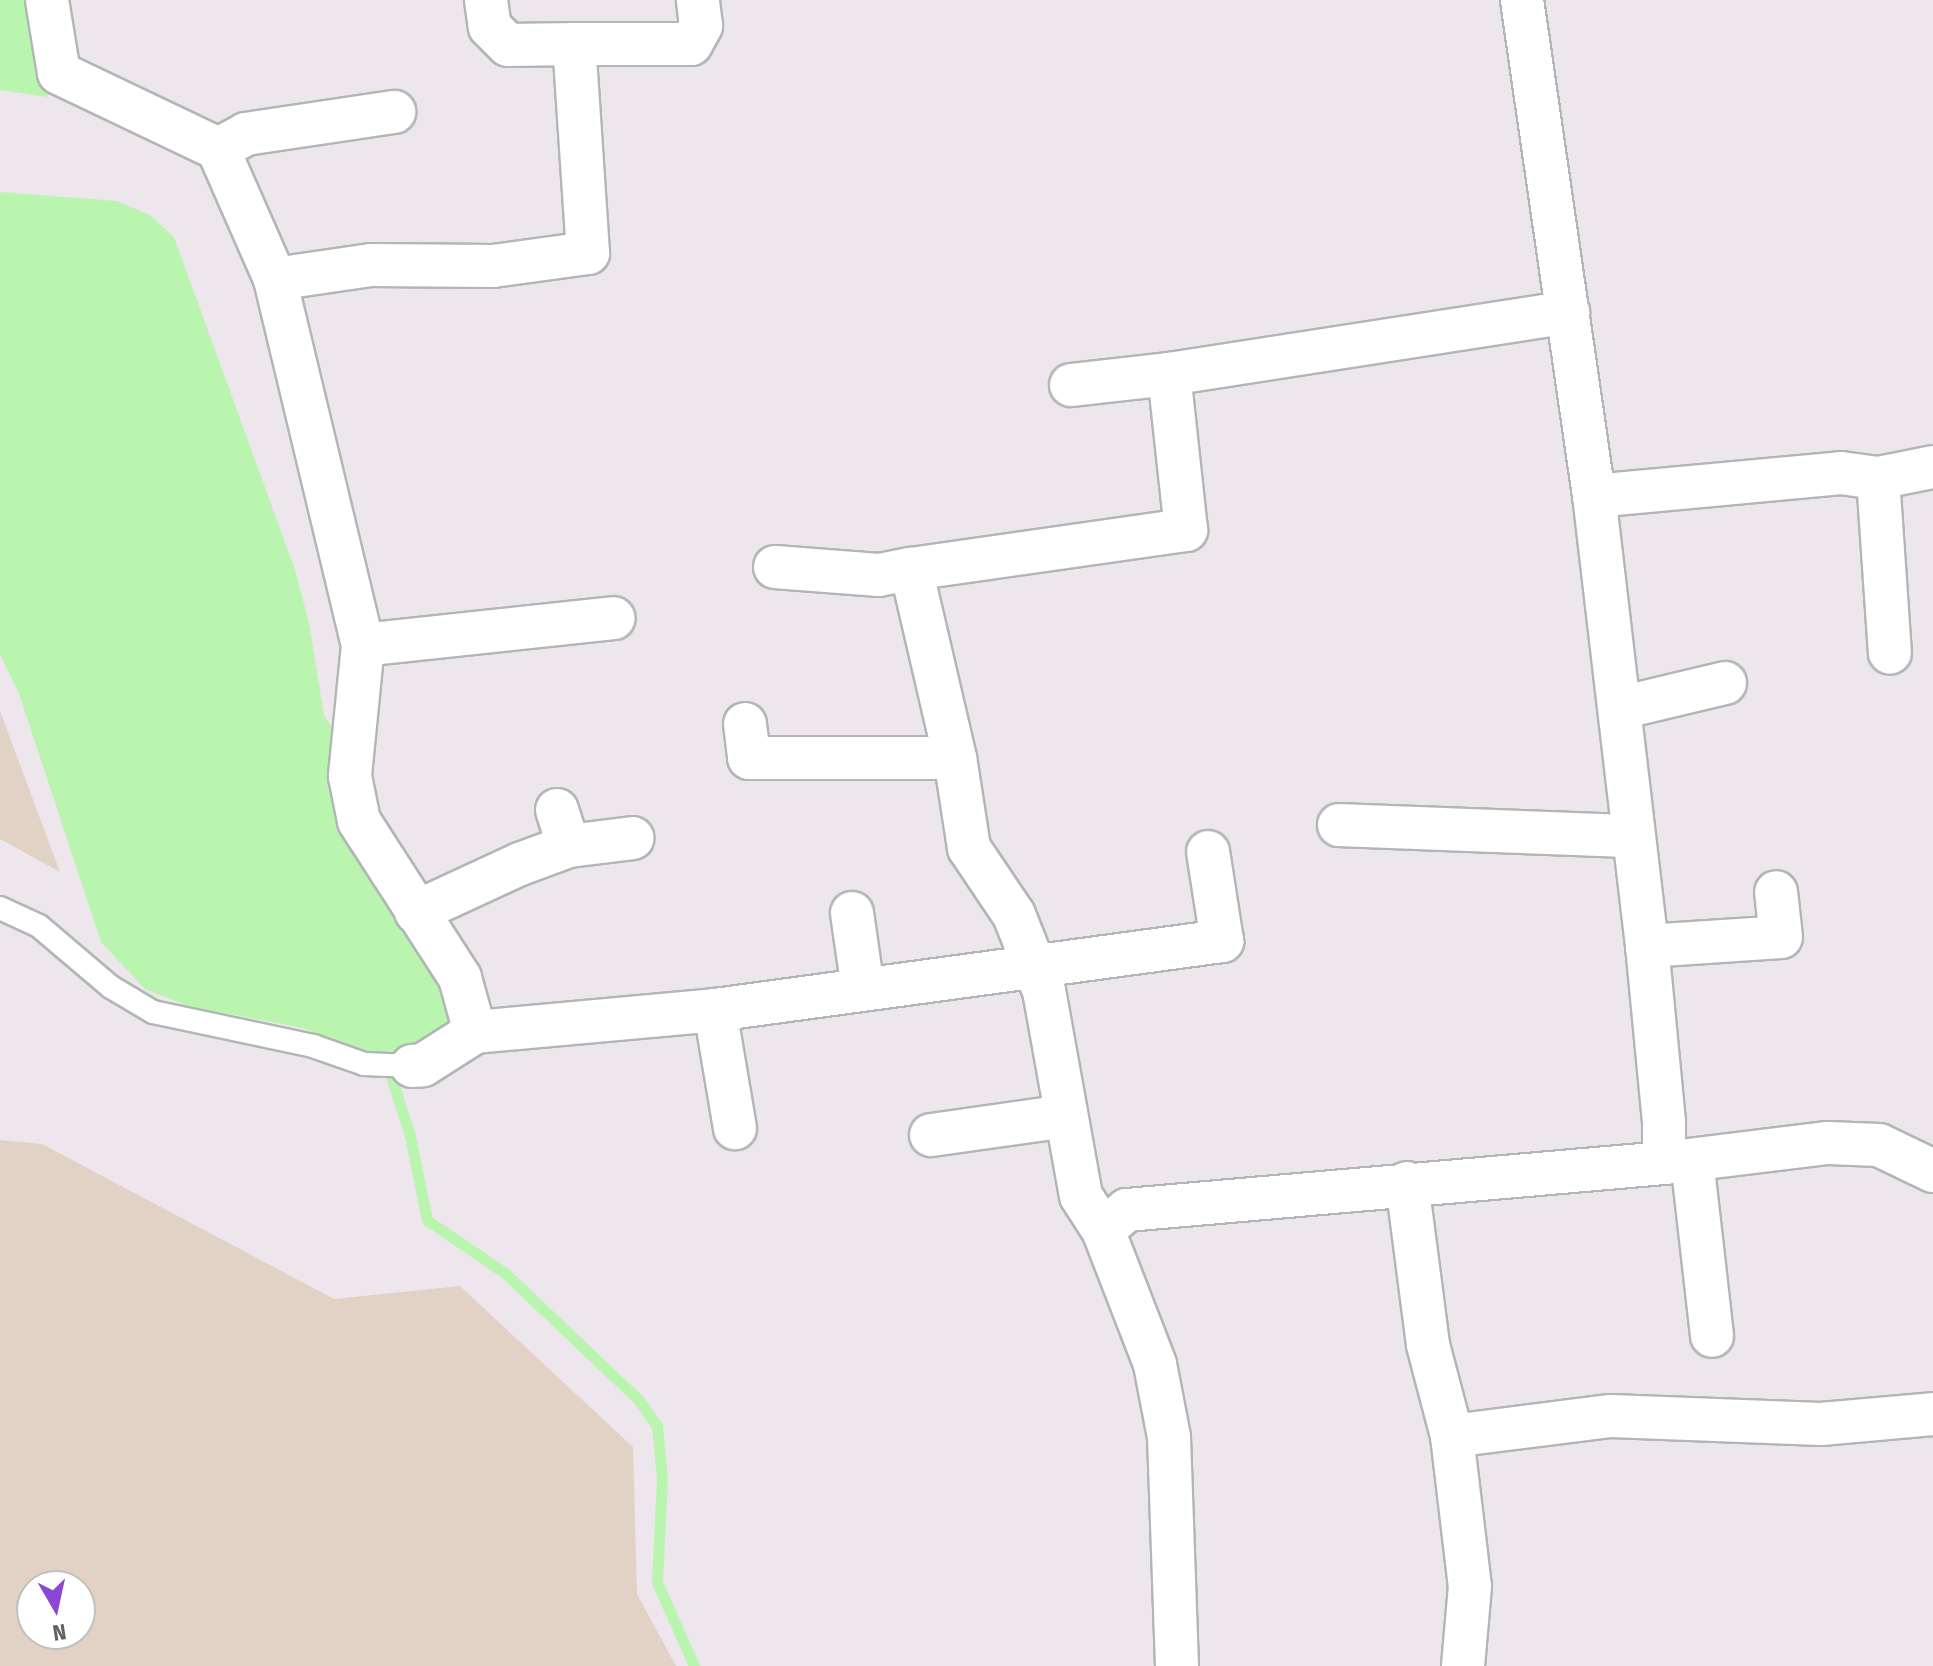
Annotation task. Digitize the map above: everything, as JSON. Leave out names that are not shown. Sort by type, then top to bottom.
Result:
[{"type":"street","points":[[47,0],[59,73],[218,149],[275,279],[363,645],[350,776],[359,821],[460,978],[475,1032]]},
{"type":"street","points":[[486,0],[490,27],[508,45],[691,44],[701,26],[698,0]]},
{"type":"street","points":[[1522,0],[1594,496],[1647,946],[1664,1122],[1678,1162],[1712,1336]]},
{"type":"street","points":[[275,279],[371,265],[493,266],[588,253],[574,44]]},
{"type":"street","points":[[218,149],[246,134],[394,112]]},
{"type":"street","points":[[1071,385],[1169,374],[1568,312]]},
{"type":"street","points":[[775,567],[879,575],[1186,530],[1169,374]]},
{"type":"street","points":[[1594,496],[1841,473],[1878,478],[1933,467]]},
{"type":"street","points":[[1878,478],[1890,653]]},
{"type":"street","points":[[911,569],[955,758],[969,848],[1014,915],[1044,991],[1081,1196],[1103,1230],[1155,1364],[1169,1437],[1177,1666]]},
{"type":"street","points":[[363,645],[556,607],[614,618]]},
{"type":"street","points":[[1620,708],[1725,683]]},
{"type":"street","points":[[745,724],[749,758],[955,758]]},
{"type":"street","points":[[1339,825],[1632,836]]},
{"type":"street","points":[[416,912],[520,864],[563,828],[633,838]]},
{"type":"street","points":[[412,1066],[423,1065],[475,1032],[715,1010],[1222,941],[1208,852]]},
{"type":"street","points":[[1647,946],[1781,937],[1776,892]]},
{"type":"street","points":[[852,913],[863,989]]},
{"type":"street","points":[[715,1010],[735,1128]]},
{"type":"street","points":[[931,1135],[1066,1116]]},
{"type":"street","points":[[1103,1230],[1127,1210],[1407,1183],[1678,1162],[1828,1143],[1879,1145],[1933,1171]]},
{"type":"street","points":[[1407,1183],[1428,1345],[1452,1436],[1470,1586],[1463,1666]]},
{"type":"street","points":[[1452,1436],[1611,1416],[1821,1424],[1933,1414]]},
{"type":"lane","points":[[0,908],[39,926],[111,987],[153,1012],[313,1046],[364,1064],[412,1066]]},
{"type":"shaded area","points":[[0,0],[33,0],[48,97],[0,90]]},
{"type":"shaded area","points":[[0,192],[117,201],[150,215],[174,237],[295,570],[309,623],[324,716],[331,725],[332,768],[445,983],[450,1025],[413,1054],[366,1052],[303,1028],[188,1006],[145,989],[101,942],[19,694],[0,654]]},
{"type":"shaded area","points":[[0,711],[60,872],[0,839]]},
{"type":"shaded area","points":[[0,1140],[42,1144],[334,1299],[460,1286],[633,1447],[637,1594],[676,1666],[0,1666]]},
{"type":"waterway","points":[[391,1053],[391,1076],[410,1136],[427,1220],[505,1273],[638,1399],[657,1426],[662,1479],[657,1582],[694,1666]]}]
